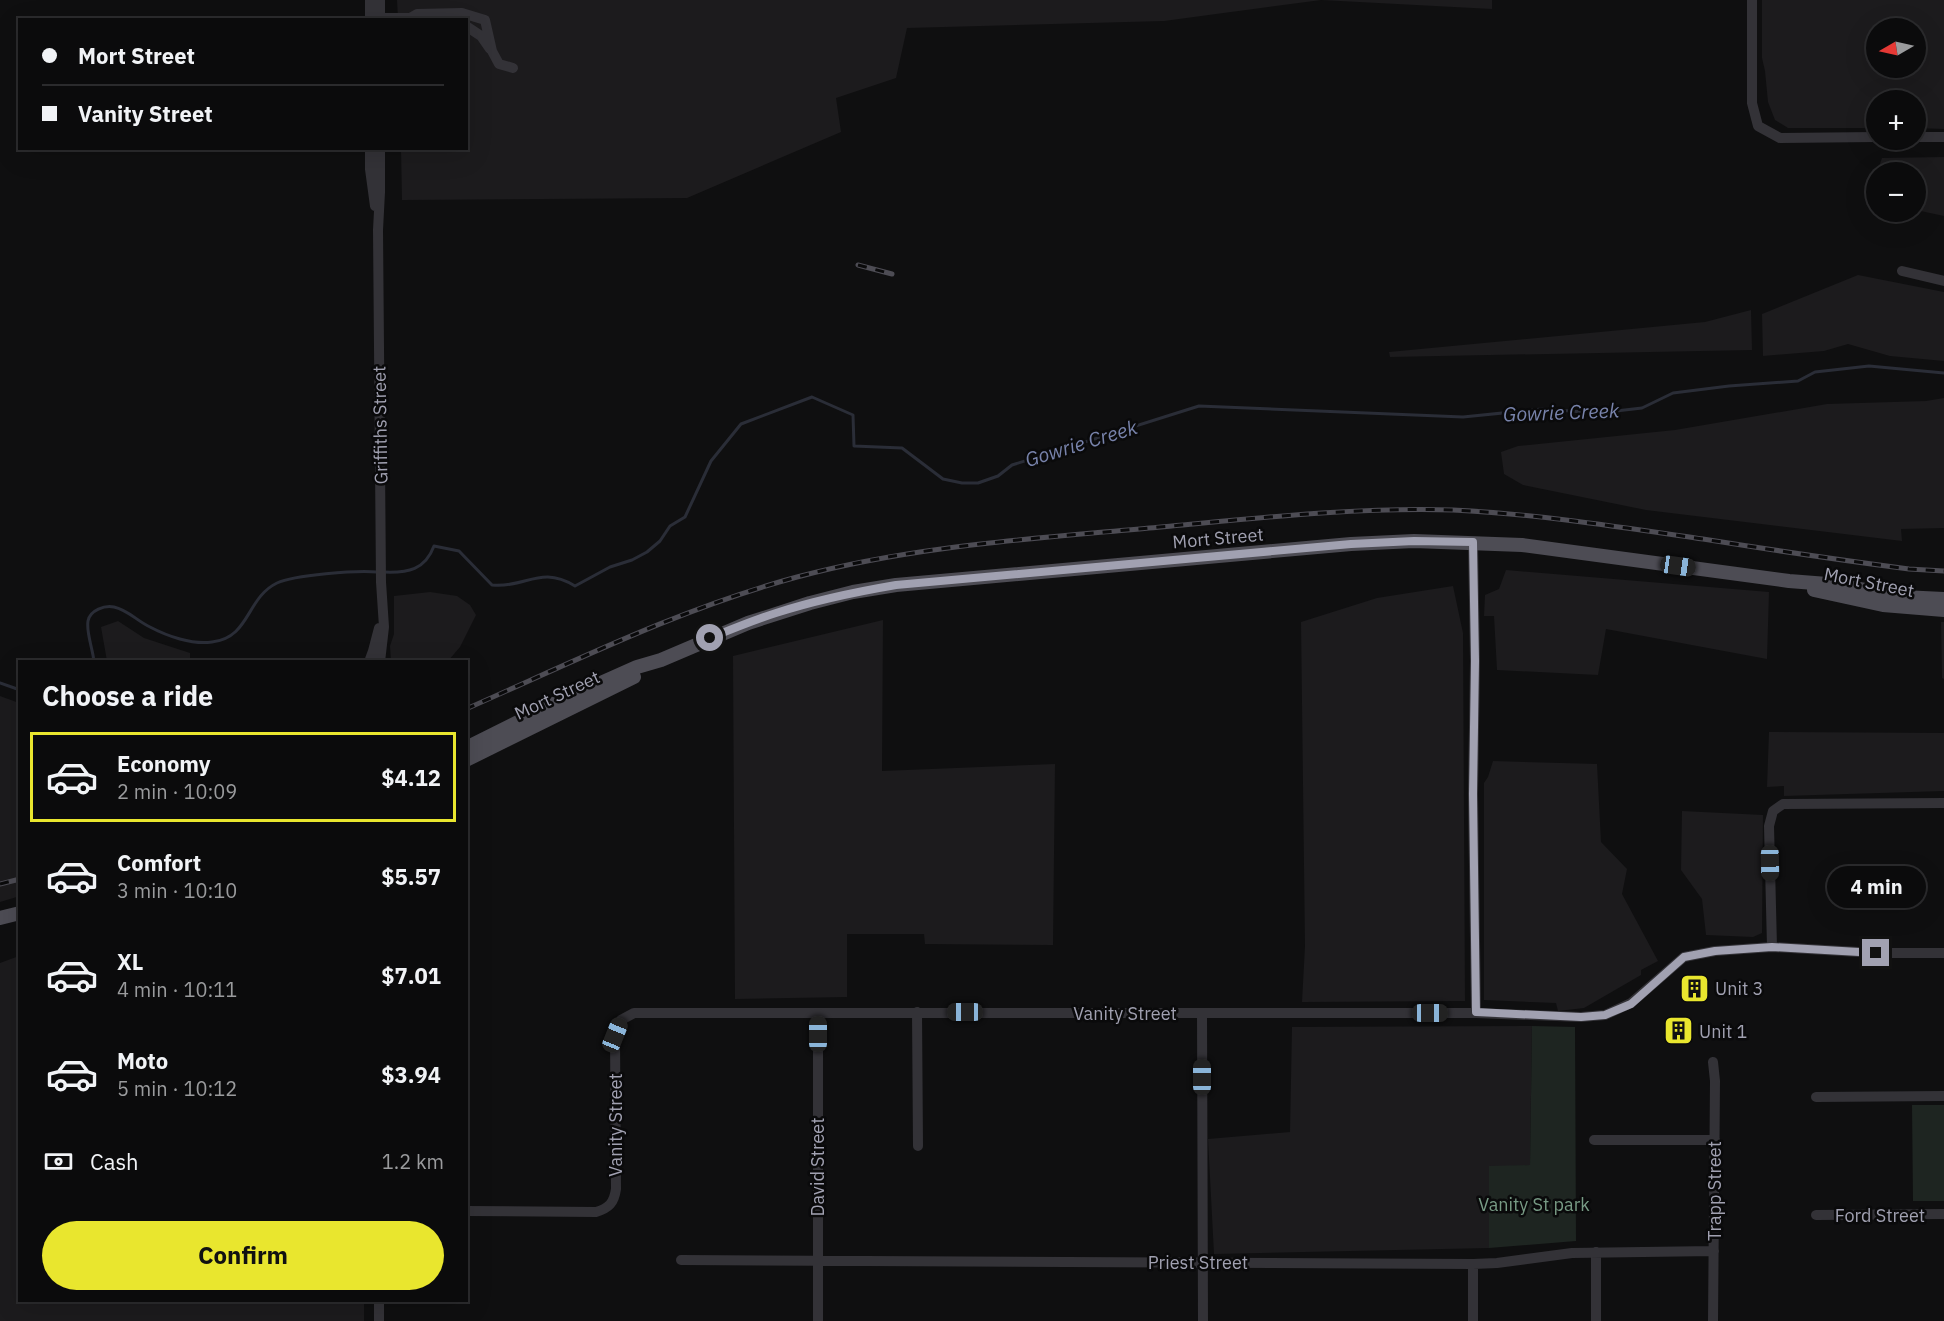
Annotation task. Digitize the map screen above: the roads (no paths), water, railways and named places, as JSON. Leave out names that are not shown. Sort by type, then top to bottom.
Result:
[{"type":"main road","name":"Mort Street","points":[[468,759],[533,725],[618,686],[661,660],[710,638],[776,613],[853,592],[896,585],[1351,544],[1414,541],[1522,545],[1789,581],[1840,585],[1902,597],[1944,599]]},
{"type":"main road","name":"Mort Street","points":[[1789,581],[1814,590],[1866,602],[1900,608],[1944,610]]},
{"type":"main road","name":"Mort Street","points":[[468,747],[554,704],[637,667],[661,660]]},
{"type":"main road","points":[[0,918],[18,914]]},
{"type":"street","points":[[370,0],[375,18]]},
{"type":"street","points":[[375,18],[380,0]]},
{"type":"street","points":[[1752,0],[1752,103],[1758,126],[1780,138],[1866,137]]},
{"type":"street","points":[[412,18],[417,14],[462,13],[485,20],[492,51]]},
{"type":"street","points":[[468,27],[482,36],[499,64],[513,68]]},
{"type":"street","points":[[1926,137],[1944,137]]},
{"type":"street","name":"Griffiths Street","points":[[370,150],[370,169],[378,230]]},
{"type":"street","name":"Griffiths Street","points":[[380,150],[378,230],[381,582],[384,627],[380,660]]},
{"type":"street","points":[[1902,271],[1944,282]]},
{"type":"street","points":[[1473,542],[1476,1012]]},
{"type":"street","name":"Griffiths Street","points":[[370,660],[382,619]]},
{"type":"street","points":[[1772,947],[1769,826],[1773,811],[1783,804],[1944,803]]},
{"type":"street","name":"Vanity Street","points":[[468,1210],[596,1212],[608,1208],[615,1198],[616,1189],[615,1035],[621,1020],[634,1013],[1476,1012],[1581,1017],[1605,1015],[1631,1004],[1684,957],[1715,951],[1772,947],[1876,953],[1944,952]]},
{"type":"street","points":[[917,1012],[918,1146]]},
{"type":"street","name":"David Street","points":[[818,1013],[818,1321]]},
{"type":"street","points":[[1202,1013],[1203,1321]]},
{"type":"street","name":"Trapp Street","points":[[1713,1062],[1715,1140],[1713,1321]]},
{"type":"street","points":[[1816,1096],[1944,1096]]},
{"type":"street","points":[[1594,1140],[1715,1140]]},
{"type":"street","name":"Ford Street","points":[[1816,1215],[1944,1214]]},
{"type":"street","name":"Priest Street","points":[[681,1260],[1473,1264],[1572,1253],[1714,1251]]},
{"type":"street","points":[[1596,1252],[1596,1321]]},
{"type":"street","points":[[1473,1264],[1473,1321]]},
{"type":"street","points":[[379,1302],[379,1321]]},
{"type":"waterway","name":"Gowrie Creek","points":[[384,572],[408,571],[421,565],[434,546],[459,551],[492,585],[552,577],[575,586],[610,567],[647,552],[660,541],[670,526],[685,517],[711,461],[741,424],[812,397],[853,415],[854,446],[902,448],[943,479],[962,483],[978,483],[998,476],[1012,465],[1199,406],[1463,417],[1542,409],[1584,412],[1616,411],[1642,408],[1673,393],[1798,381],[1815,372],[1869,366],[1944,373]]},
{"type":"waterway","name":"Gowrie Creek","points":[[94,660],[88,621],[95,611],[102,608],[119,608],[145,625],[188,641],[212,642],[234,633],[259,598],[277,583],[326,574],[377,572]]},
{"type":"waterway","name":"Gowrie Creek","points":[[0,683],[18,689]]},
{"type":"railway","points":[[858,265],[892,274]]},
{"type":"railway","points":[[468,708],[670,620],[797,577],[840,566],[928,551],[1060,536],[1301,514],[1377,510],[1453,510],[1578,522],[1883,566],[1944,571]]},
{"type":"railway","points":[[0,884],[18,880]]},
{"type":"place","name":"Unit 3","points":[[1694,988]]},
{"type":"place","name":"Unit 1","points":[[1678,1031]]},
{"type":"park label","name":"Vanity St park","points":[[1534,1204]]}]
